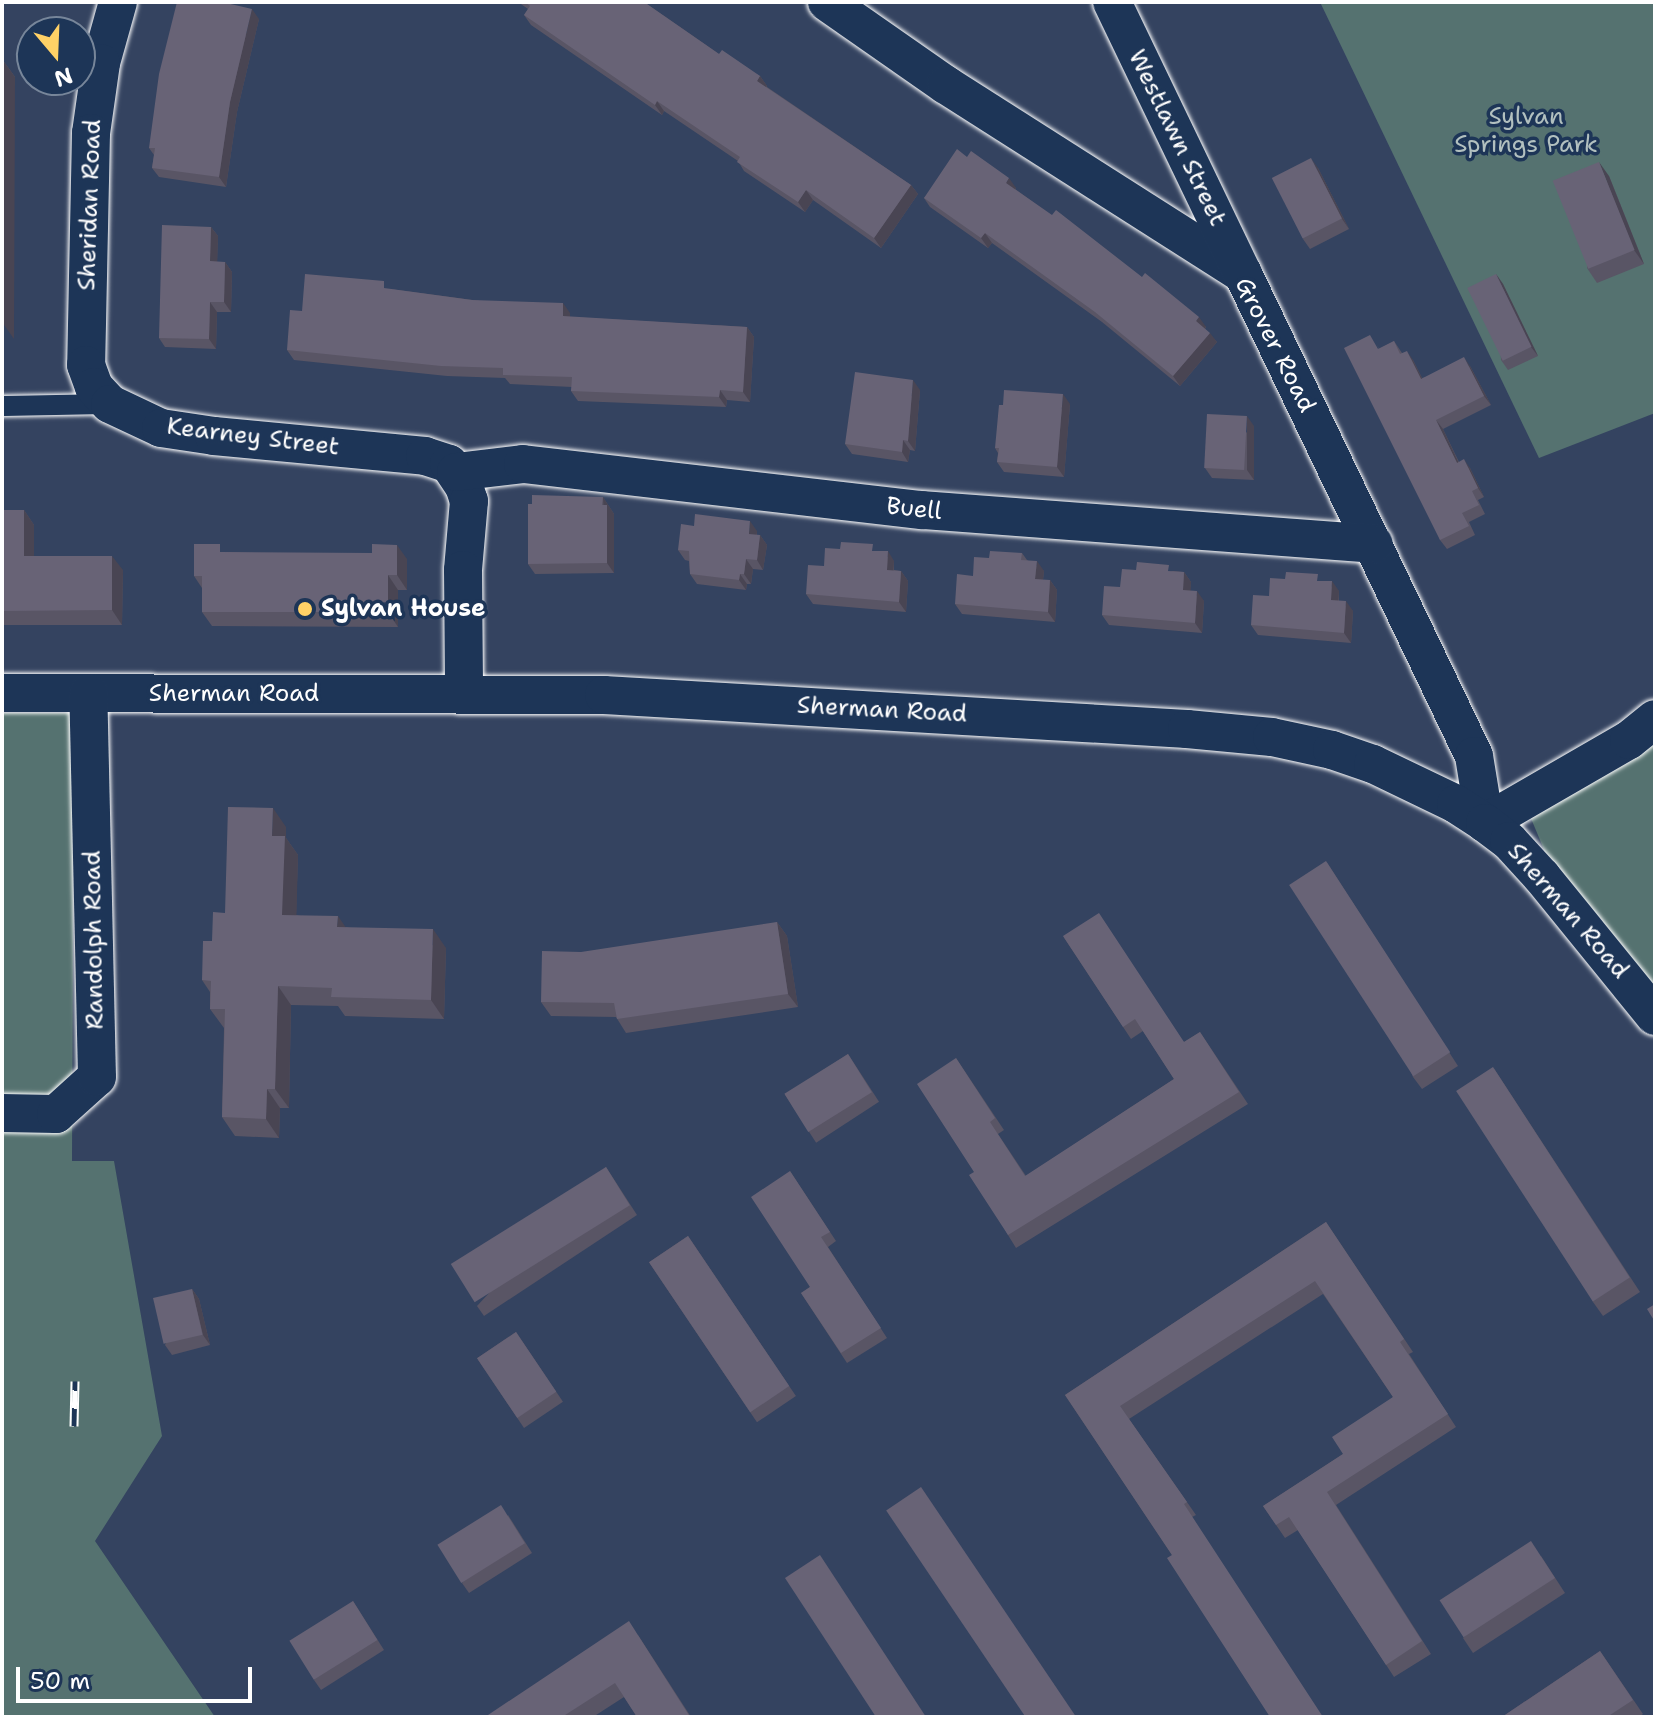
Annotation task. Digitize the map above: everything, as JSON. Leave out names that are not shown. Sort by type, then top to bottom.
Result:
[{"type":"street","name":"Sheridan Road","points":[[110,404],[94,387],[86,365],[87,208],[91,133],[99,77],[118,2]]},
{"type":"street","name":"Grover Road","points":[[827,2],[946,85],[1243,274],[1474,756],[1485,823]]},
{"type":"street","name":"Westlawn Street","points":[[1112,2],[1243,274]]},
{"type":"street","name":"Kearney Street","points":[[110,404],[131,417],[161,428],[425,456],[449,464],[456,472]]},
{"type":"street","name":"Buell","points":[[456,472],[523,464],[923,510],[1374,544]]},
{"type":"street","points":[[456,472],[469,501],[463,570],[464,694]]},
{"type":"street","name":"Sherman Road","points":[[2,693],[604,695],[1079,722],[1272,737],[1332,750],[1373,764],[1456,804],[1485,823],[1509,841],[1542,877],[1655,1016]]},
{"type":"street","name":"Randolph Road","points":[[2,1113],[56,1114],[97,1077],[88,693]]},
{"type":"street","points":[[1485,823],[1629,740],[1655,719]]},
{"type":"lane","name":"Kearney Street","points":[[2,406],[110,404]]},
{"type":"green space","name":"Sylvan Springs Park","points":[[1320,2],[1655,2],[1655,413],[1539,458]]},
{"type":"green space","points":[[2,713],[74,713],[72,1161],[114,1161],[162,1436],[95,1541],[215,1717],[2,1717]]},
{"type":"green space","points":[[1655,733],[1655,989],[1545,852],[1530,816]]},
{"type":"building","points":[[177,2],[222,2],[252,9],[230,102],[219,177],[152,168],[155,148],[149,148],[159,74]]},
{"type":"building","points":[[525,2],[644,2],[719,54],[722,50],[760,76],[757,81],[911,185],[874,238],[806,190],[798,202],[737,162],[740,157],[657,101],[655,105],[524,15],[530,6]]},
{"type":"building","points":[[957,149],[967,157],[971,151],[1009,178],[1006,183],[1052,215],[1056,210],[1142,277],[1145,273],[1199,317],[1196,321],[1210,333],[1173,376],[1095,312],[985,233],[981,238],[924,198]]},
{"type":"building","points":[[1311,158],[1342,219],[1303,239],[1272,178]]},
{"type":"building","points":[[1599,162],[1635,250],[1588,269],[1553,181]]},
{"type":"building","points":[[162,225],[211,227],[210,261],[225,262],[224,302],[210,302],[209,339],[159,338]]},
{"type":"building","points":[[305,274],[384,281],[384,288],[472,300],[563,303],[563,316],[747,327],[743,392],[720,390],[719,397],[571,391],[572,377],[503,375],[503,368],[441,366],[287,350],[290,310],[302,311]]},
{"type":"building","points":[[1496,274],[1532,347],[1503,361],[1467,288]]},
{"type":"building","points":[[1370,335],[1378,349],[1394,341],[1400,354],[1407,351],[1421,379],[1464,357],[1484,396],[1436,420],[1457,463],[1464,459],[1478,488],[1472,491],[1479,505],[1462,513],[1469,526],[1440,540],[1344,348]]},
{"type":"building","points":[[855,372],[913,380],[908,441],[903,440],[902,452],[845,444]]},
{"type":"building","points":[[1004,390],[1063,394],[1057,467],[997,462],[999,448],[995,448],[999,405],[1003,405]]},
{"type":"building","points":[[1207,414],[1247,416],[1244,470],[1204,468]]},
{"type":"building","points":[[532,495],[603,497],[602,505],[607,505],[607,563],[528,564],[528,504],[532,504]]},
{"type":"building","points":[[2,510],[24,510],[24,556],[112,556],[112,610],[2,611]]},
{"type":"building","points":[[695,514],[750,521],[749,534],[760,535],[757,560],[746,559],[744,574],[740,574],[739,580],[690,574],[689,551],[678,550],[681,524],[694,526]]},
{"type":"building","points":[[841,542],[873,544],[872,551],[888,551],[887,570],[901,571],[899,602],[806,594],[808,565],[824,566],[825,548],[840,549]]},
{"type":"building","name":"Sylvan House","points":[[194,544],[220,544],[220,552],[372,553],[372,544],[397,545],[397,575],[388,575],[388,612],[202,612],[202,576],[194,576]]},
{"type":"building","points":[[990,551],[1022,553],[1021,560],[1037,561],[1035,579],[1050,580],[1048,612],[955,604],[957,574],[973,576],[974,557],[989,558]]},
{"type":"building","points":[[1137,562],[1169,565],[1168,571],[1184,572],[1183,590],[1197,591],[1195,623],[1102,615],[1104,586],[1120,587],[1122,569],[1136,570]]},
{"type":"building","points":[[1286,572],[1318,574],[1317,581],[1332,581],[1331,600],[1346,601],[1344,633],[1251,625],[1253,595],[1269,596],[1270,578],[1285,579]]},
{"type":"building","points":[[228,807],[273,808],[272,836],[285,836],[282,915],[338,916],[337,927],[433,929],[431,1000],[331,997],[332,988],[278,986],[275,1089],[267,1089],[266,1119],[222,1117],[225,1009],[210,1009],[211,981],[202,980],[203,941],[212,941],[213,912],[225,913]]},
{"type":"building","points":[[1326,861],[1450,1052],[1413,1076],[1289,885]]},
{"type":"building","points":[[1099,913],[1184,1042],[1200,1032],[1239,1092],[1008,1235],[969,1175],[974,1172],[917,1084],[956,1058],[995,1118],[990,1122],[1025,1176],[1174,1079],[1135,1019],[1123,1027],[1063,936]]},
{"type":"building","points":[[777,922],[788,994],[617,1019],[614,1003],[541,1002],[542,951],[581,952]]},
{"type":"building","points":[[848,1054],[872,1092],[808,1132],[784,1094]]},
{"type":"building","points":[[1493,1067],[1630,1278],[1593,1301],[1456,1091]]},
{"type":"building","points":[[606,1167],[630,1205],[475,1302],[451,1264]]},
{"type":"building","points":[[790,1171],[830,1232],[821,1237],[881,1328],[841,1353],[801,1293],[810,1287],[751,1197]]},
{"type":"building","points":[[1326,1222],[1404,1339],[1400,1342],[1448,1414],[1327,1492],[1422,1641],[1386,1665],[1289,1517],[1276,1525],[1263,1506],[1343,1454],[1332,1437],[1393,1397],[1315,1281],[1120,1406],[1187,1502],[1184,1504],[1323,1717],[1270,1717],[1167,1558],[1172,1555],[1065,1395]]},
{"type":"building","points":[[688,1236],[789,1386],[750,1412],[649,1262]]},
{"type":"building","points":[[192,1289],[203,1335],[164,1344],[153,1298]]},
{"type":"building","points":[[1655,1304],[1655,1322],[1647,1309]]},
{"type":"building","points":[[516,1332],[556,1392],[517,1418],[477,1358]]},
{"type":"building","points":[[921,1487],[1075,1716],[1025,1717],[886,1510]]},
{"type":"building","points":[[501,1505],[525,1543],[461,1583],[437,1545]]},
{"type":"building","points":[[1531,1541],[1555,1578],[1464,1637],[1440,1600]]},
{"type":"building","points":[[820,1555],[926,1717],[876,1717],[785,1578]]},
{"type":"building","points":[[353,1601],[377,1640],[314,1680],[289,1641]]},
{"type":"building","points":[[629,1621],[690,1717],[637,1717],[615,1683],[562,1717],[485,1717]]},
{"type":"building","points":[[1600,1651],[1633,1700],[1607,1717],[1502,1717]]},
{"type":"railway","points":[[74,1426],[75,1381]]},
{"type":"place","name":"Sylvan House","points":[[305,609]]}]
